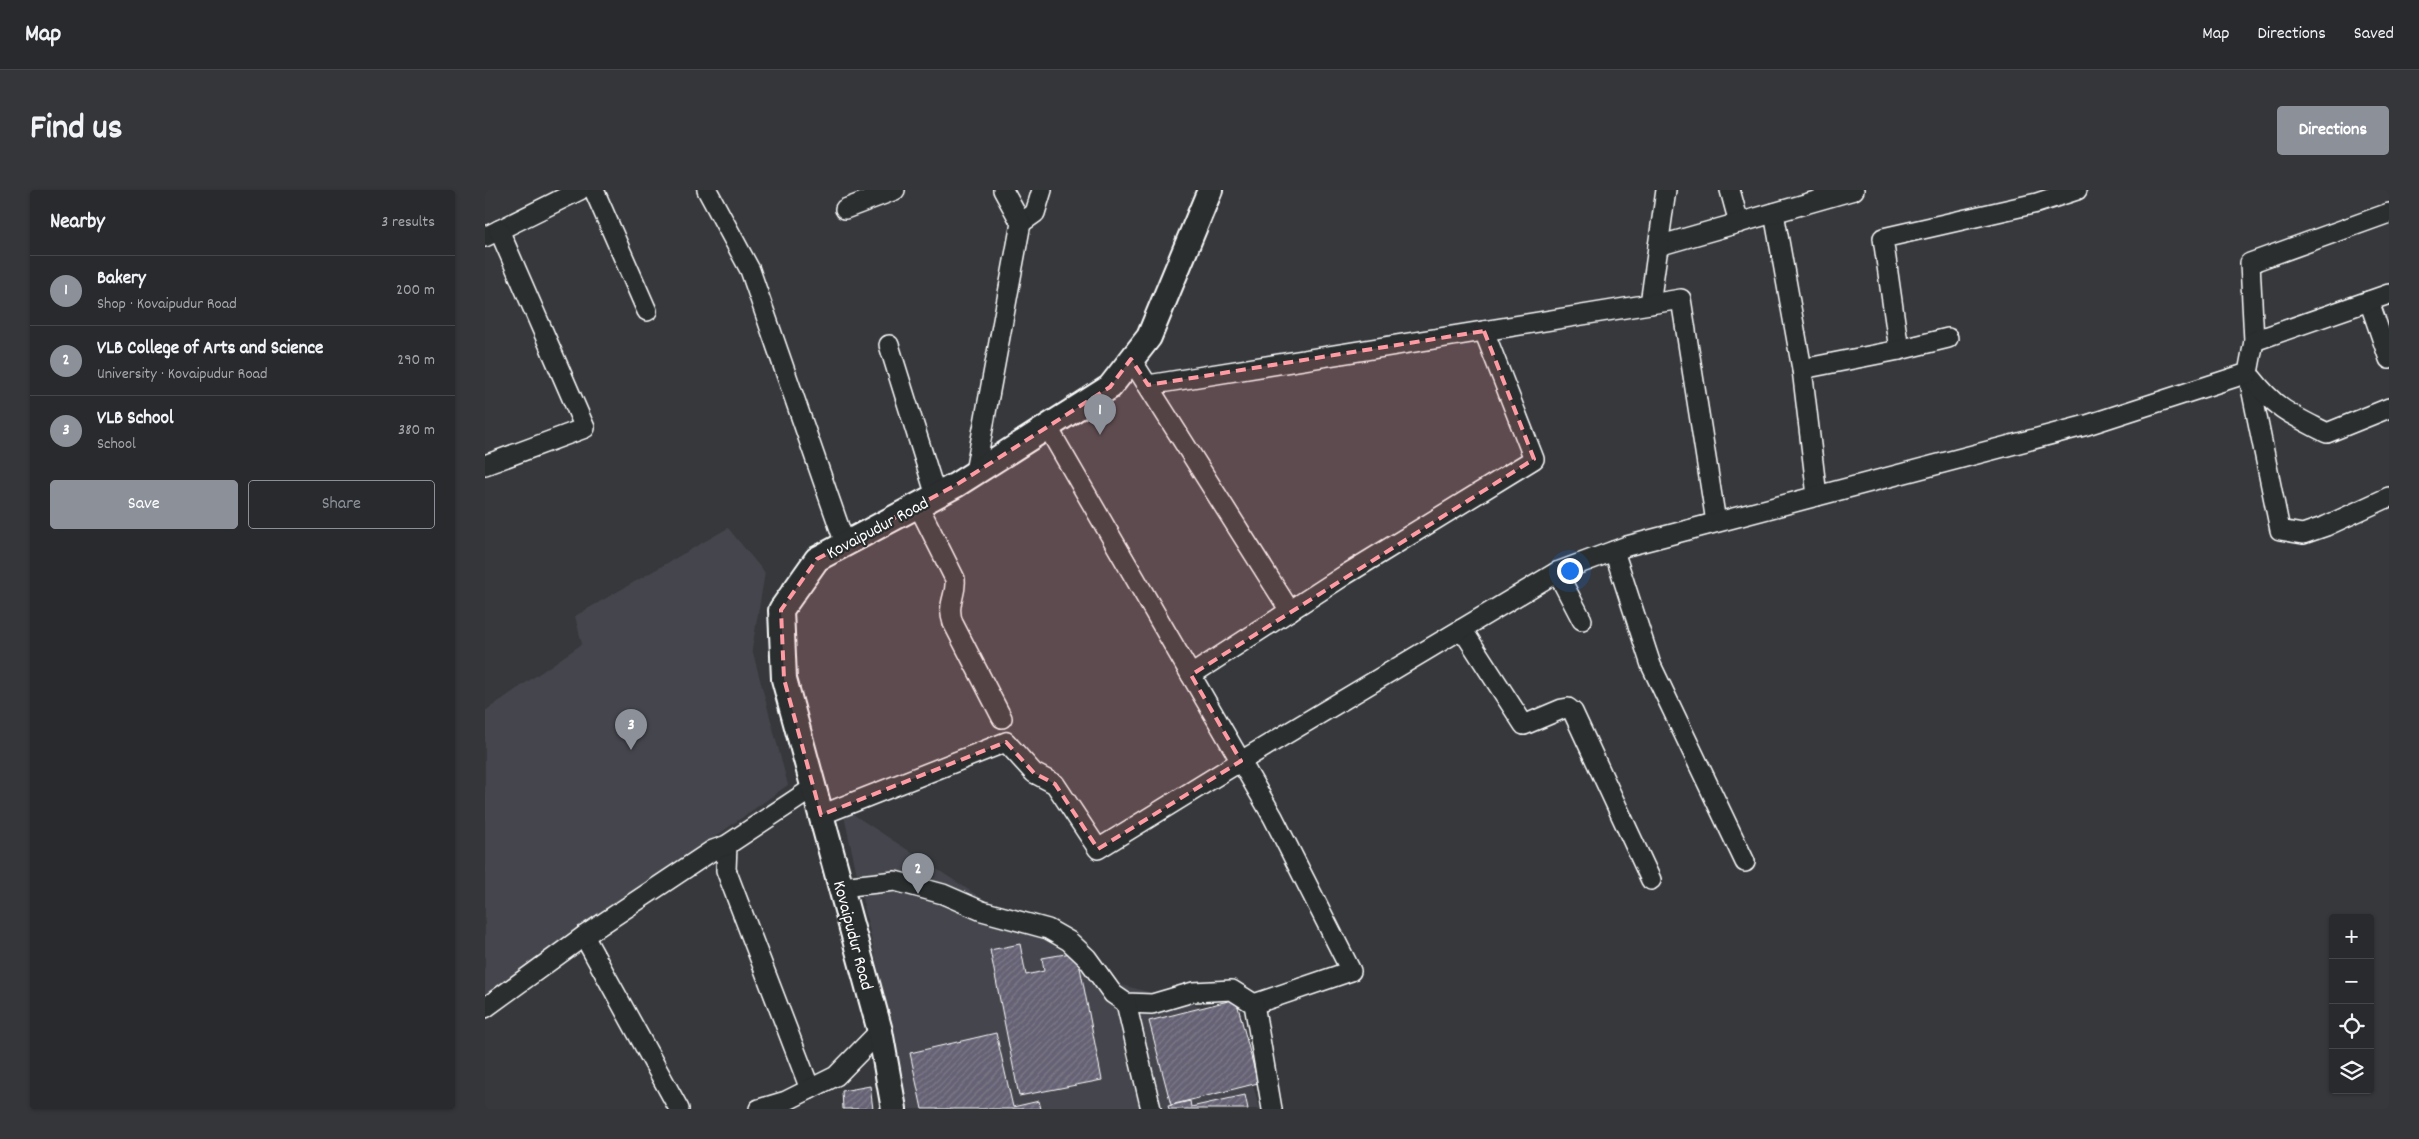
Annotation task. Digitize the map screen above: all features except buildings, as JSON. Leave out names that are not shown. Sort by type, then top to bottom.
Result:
[{"type":"main road","name":"Kovaipudur Road","points":[[894,1109],[880,1031],[784,679],[781,610],[817,559],[975,472],[1110,386],[1149,337],[1210,190]]},
{"type":"street","points":[[485,465],[585,428],[492,233],[580,190]]},
{"type":"street","points":[[594,190],[647,311]]},
{"type":"street","points":[[707,190],[750,270],[845,544]]},
{"type":"street","points":[[845,210],[895,190]]},
{"type":"street","points":[[975,472],[1021,223],[1003,190]]},
{"type":"street","points":[[1021,223],[1035,213],[1042,190]]},
{"type":"street","points":[[1650,304],[1666,190]]},
{"type":"street","points":[[1730,190],[1739,223]]},
{"type":"street","points":[[1658,246],[1774,213],[1833,193],[1854,190]]},
{"type":"street","points":[[1899,350],[1883,238],[2037,203],[2077,190]]},
{"type":"street","points":[[1774,213],[1802,369],[1817,496]]},
{"type":"street","points":[[2389,213],[2250,263],[2254,341],[2248,373],[2280,530],[2303,534],[2326,526],[2389,498]]},
{"type":"street","points":[[2254,341],[2389,294]]},
{"type":"street","points":[[1148,385],[1681,299],[1716,522]]},
{"type":"street","points":[[2369,301],[2389,359]]},
{"type":"street","points":[[1191,675],[1290,610],[1534,459],[1484,331]]},
{"type":"street","points":[[1802,369],[1899,350],[1948,338]]},
{"type":"street","points":[[889,346],[927,500],[955,579],[956,586],[949,605],[953,623],[1002,718]]},
{"type":"street","points":[[1131,359],[1290,610]]},
{"type":"street","points":[[2248,373],[2268,399],[2283,411],[2327,433],[2389,408]]},
{"type":"street","points":[[821,815],[1006,742],[1034,773],[1055,784],[1099,849],[1241,760],[1557,572],[1614,551],[1716,522],[2087,425],[2248,373]]},
{"type":"street","points":[[1047,426],[1273,817],[1351,972],[1254,1004]]},
{"type":"street","points":[[1614,551],[1651,665],[1745,862]]},
{"type":"street","points":[[1557,572],[1581,620]]},
{"type":"street","points":[[1462,629],[1523,725],[1562,709],[1568,708],[1573,712],[1651,880]]},
{"type":"street","points":[[485,1008],[584,936],[713,850],[727,845],[813,788]]},
{"type":"street","points":[[727,845],[726,870],[810,1089]]},
{"type":"street","points":[[841,887],[895,881],[943,894],[982,911],[1048,929],[1075,946],[1087,958],[1113,994],[1126,1002],[1152,1004],[1193,992],[1232,990],[1254,1004],[1271,1109]]},
{"type":"street","points":[[584,936],[679,1109]]},
{"type":"street","points":[[1126,1002],[1151,1109]]},
{"type":"street","points":[[759,1109],[786,1101],[836,1076],[880,1031]]},
{"type":"highlighted area","points":[[1484,331],[1534,459],[1191,675],[1241,761],[1098,849],[1055,784],[1034,773],[1006,742],[821,815],[784,679],[781,610],[817,559],[956,485],[1110,387],[1131,359],[1148,385]]},
{"type":"shaded area","points":[[728,528],[765,573],[752,649],[788,785],[485,1000],[485,711],[582,644],[575,616]]},
{"type":"shaded area","points":[[842,807],[1108,981],[1195,1005],[1236,1028],[1260,1109],[909,1109]]},
{"type":"place","name":"Bakery","points":[[1100,435]]},
{"type":"place","name":"VLB School","points":[[631,750]]},
{"type":"place","name":"VLB College of Arts and Science","points":[[918,894]]}]
